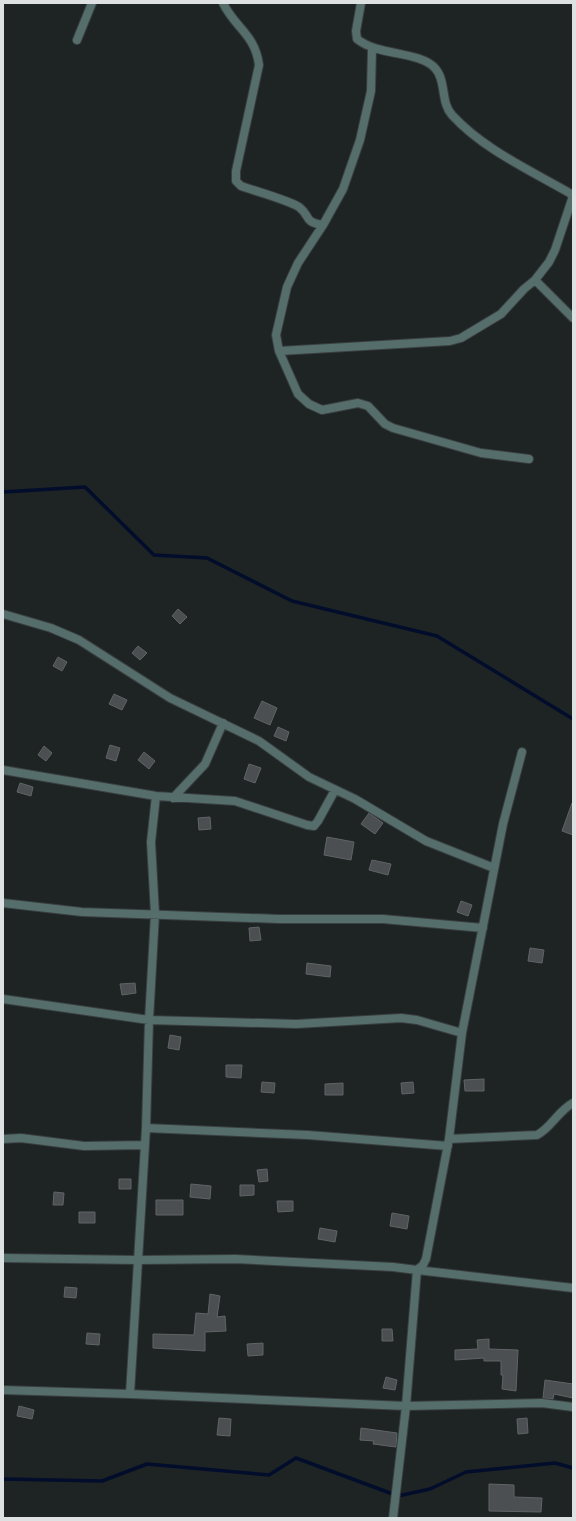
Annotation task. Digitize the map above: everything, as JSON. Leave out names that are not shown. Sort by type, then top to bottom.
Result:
[{"type":"street","points":[[77,40],[92,3]]},
{"type":"street","points":[[223,3],[229,14],[250,37],[258,52],[259,65],[236,171],[236,181],[241,186],[298,207],[308,220],[314,224],[323,225]]},
{"type":"street","points":[[279,351],[450,341],[461,338],[501,314],[524,288],[535,280],[549,262],[555,250],[573,196],[489,146],[458,121],[448,107],[442,81],[434,67],[425,61],[372,48],[357,39],[356,31],[362,3]]},
{"type":"street","points":[[372,48],[371,90],[360,140],[343,189],[323,225],[298,263],[287,287],[276,335],[279,351],[298,394],[309,404],[322,410],[358,403],[368,406],[385,424],[393,428],[482,453],[529,458]]},
{"type":"street","points":[[535,280],[573,318]]},
{"type":"street","points":[[3,614],[51,628],[79,640],[170,698],[259,741],[310,777],[355,799],[426,841],[494,868]]},
{"type":"street","points":[[173,798],[205,764],[223,723]]},
{"type":"street","points":[[393,1518],[406,1406],[417,1270],[426,1259],[448,1142],[462,1033],[503,824],[522,752]]},
{"type":"street","points":[[3,770],[156,796],[235,801],[307,826],[314,826],[335,790]]},
{"type":"street","points":[[130,1394],[146,1128],[149,1020],[155,914],[151,842],[156,796]]},
{"type":"street","points":[[3,903],[82,912],[279,919],[383,919],[483,928]]},
{"type":"street","points":[[3,999],[149,1020],[296,1024],[402,1018],[417,1020],[462,1033]]},
{"type":"street","points":[[146,1128],[448,1142],[537,1135],[544,1132],[560,1113],[573,1103]]},
{"type":"street","points":[[3,1139],[21,1138],[84,1146],[145,1145]]},
{"type":"street","points":[[3,1258],[137,1260],[235,1259],[393,1267],[573,1288]]},
{"type":"street","points":[[3,1390],[406,1406],[542,1403],[573,1407]]},
{"type":"building","points":[[178,609],[187,617],[180,624],[172,616]]},
{"type":"building","points":[[138,646],[147,653],[140,660],[132,653]]},
{"type":"building","points":[[58,657],[67,662],[62,671],[53,666]]},
{"type":"building","points":[[114,694],[127,700],[122,710],[109,704]]},
{"type":"building","points":[[262,701],[277,708],[270,725],[254,718]]},
{"type":"building","points":[[278,727],[289,732],[286,741],[274,736]]},
{"type":"building","points":[[110,745],[120,748],[116,761],[106,758]]},
{"type":"building","points":[[44,746],[52,753],[46,761],[38,755]]},
{"type":"building","points":[[144,752],[155,761],[149,769],[138,760]]},
{"type":"building","points":[[249,764],[261,768],[255,783],[244,779]]},
{"type":"building","points":[[20,783],[33,787],[31,796],[17,792]]},
{"type":"building","points":[[573,803],[573,835],[562,831]]},
{"type":"building","points":[[369,813],[383,823],[375,834],[361,824]]},
{"type":"building","points":[[210,817],[211,829],[199,830],[198,818]]},
{"type":"building","points":[[327,837],[354,842],[351,860],[324,855]]},
{"type":"building","points":[[372,860],[391,864],[388,875],[369,870]]},
{"type":"building","points":[[461,901],[472,905],[468,916],[457,912]]},
{"type":"building","points":[[259,927],[261,940],[250,941],[249,928]]},
{"type":"building","points":[[530,948],[544,950],[542,963],[528,961]]},
{"type":"building","points":[[307,963],[331,966],[330,977],[306,974]]},
{"type":"building","points":[[135,983],[136,993],[122,995],[120,984]]},
{"type":"building","points":[[170,1035],[181,1037],[179,1050],[168,1048]]},
{"type":"building","points":[[226,1065],[242,1065],[241,1078],[226,1077]]},
{"type":"building","points":[[484,1079],[484,1091],[465,1091],[464,1080]]},
{"type":"building","points":[[262,1082],[275,1083],[274,1093],[261,1092]]},
{"type":"building","points":[[413,1082],[414,1093],[402,1094],[401,1083]]},
{"type":"building","points":[[343,1083],[343,1095],[325,1095],[325,1084]]},
{"type":"building","points":[[267,1169],[268,1181],[259,1182],[257,1170]]},
{"type":"building","points":[[119,1179],[131,1179],[131,1189],[119,1189]]},
{"type":"building","points":[[191,1184],[211,1186],[210,1199],[190,1197]]},
{"type":"building","points":[[240,1185],[254,1185],[254,1195],[240,1196]]},
{"type":"building","points":[[54,1192],[64,1193],[63,1205],[53,1205]]},
{"type":"building","points":[[156,1200],[183,1200],[183,1215],[156,1215]]},
{"type":"building","points":[[277,1201],[293,1201],[293,1211],[278,1212]]},
{"type":"building","points":[[79,1212],[95,1212],[95,1223],[79,1223]]},
{"type":"building","points":[[392,1213],[409,1216],[407,1229],[390,1226]]},
{"type":"building","points":[[320,1228],[337,1231],[335,1242],[318,1239]]},
{"type":"building","points":[[65,1287],[77,1288],[76,1298],[64,1297]]},
{"type":"building","points":[[210,1294],[220,1296],[217,1317],[225,1316],[226,1331],[205,1332],[205,1351],[153,1348],[153,1334],[194,1335],[196,1313],[208,1314]]},
{"type":"building","points":[[382,1329],[392,1329],[393,1341],[382,1341]]},
{"type":"building","points":[[87,1333],[100,1334],[99,1345],[86,1344]]},
{"type":"building","points":[[489,1339],[489,1349],[518,1350],[516,1391],[502,1389],[503,1375],[501,1375],[501,1361],[484,1361],[484,1358],[455,1360],[455,1350],[478,1349],[477,1340]]},
{"type":"building","points":[[263,1343],[263,1355],[248,1356],[247,1344]]},
{"type":"building","points":[[386,1377],[397,1380],[395,1390],[383,1388]]},
{"type":"building","points":[[545,1380],[573,1384],[573,1398],[554,1394],[553,1399],[543,1398]]},
{"type":"building","points":[[19,1406],[34,1410],[32,1419],[17,1416]]},
{"type":"building","points":[[219,1418],[231,1419],[230,1436],[217,1435]]},
{"type":"building","points":[[527,1418],[528,1433],[518,1434],[517,1419]]},
{"type":"building","points":[[361,1428],[397,1433],[396,1447],[373,1444],[374,1441],[360,1440]]},
{"type":"building","points":[[489,1484],[514,1485],[514,1497],[542,1498],[541,1512],[489,1511]]},
{"type":"waterway","points":[[3,492],[85,487],[154,555],[207,558],[292,601],[437,636],[573,719]]},
{"type":"waterway","points":[[3,1479],[102,1481],[147,1464],[269,1475],[296,1458],[398,1496],[430,1489],[466,1472],[555,1463],[573,1468]]}]
